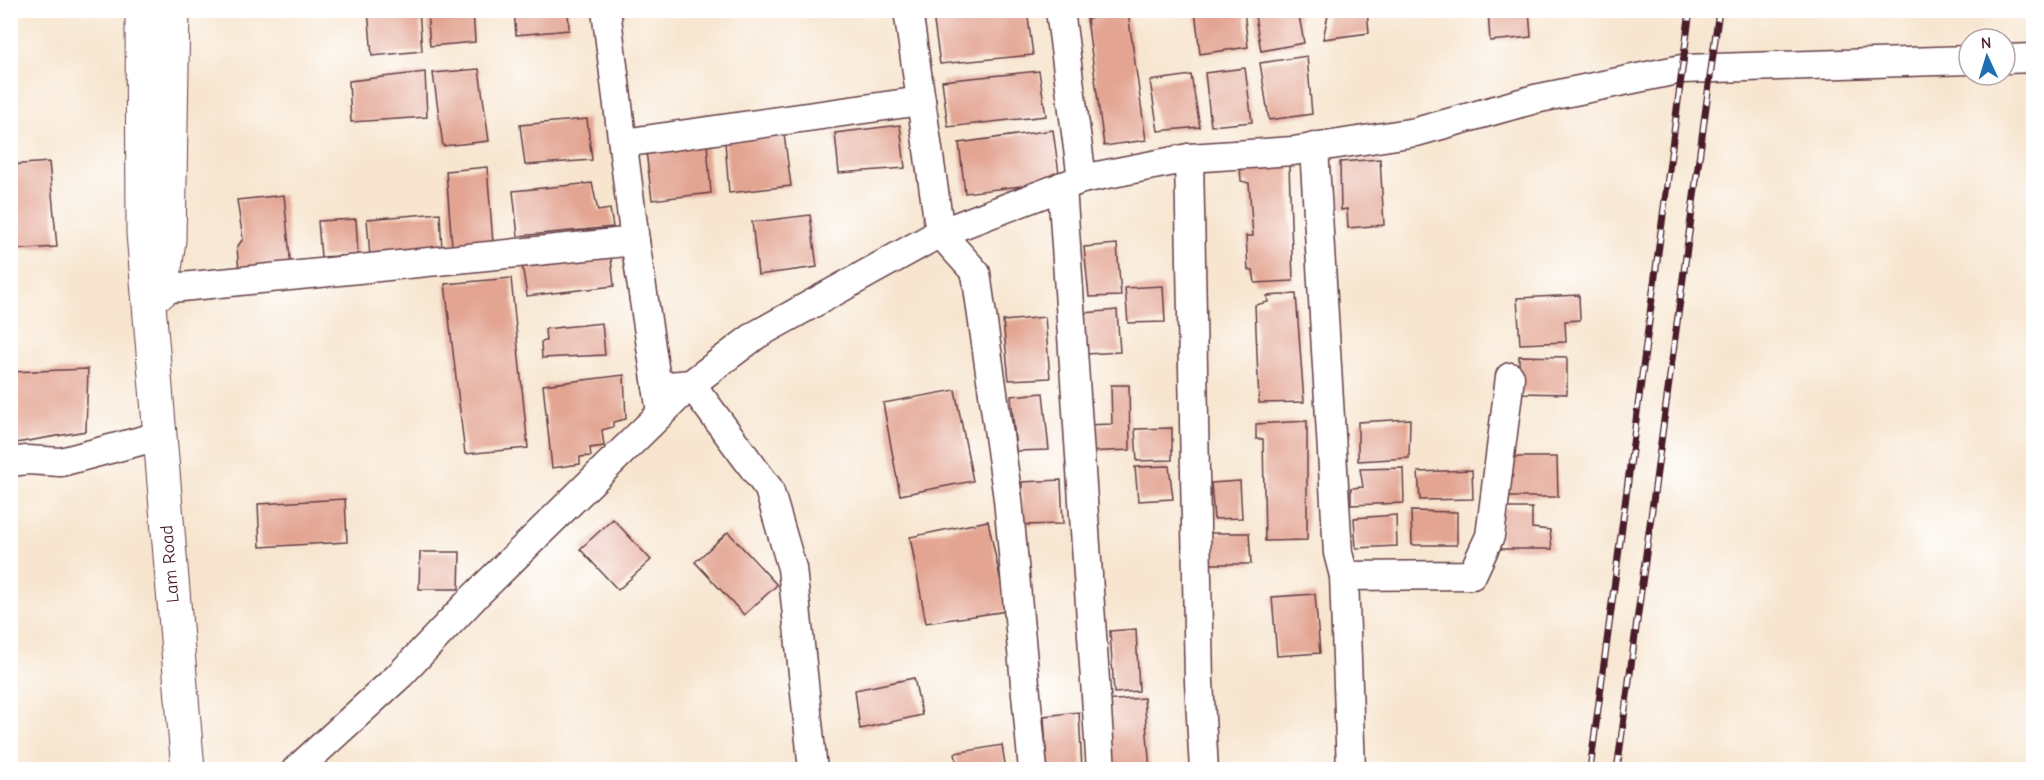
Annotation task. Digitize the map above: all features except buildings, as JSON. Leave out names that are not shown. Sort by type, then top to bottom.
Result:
[{"type":"main road","points":[[142,10],[144,232],[152,358]]},
{"type":"main road","points":[[152,358],[169,240],[173,10]]},
{"type":"main road","name":"Lam Road","points":[[152,358],[188,770]]},
{"type":"street","points":[[606,10],[635,241],[659,399]]},
{"type":"street","points":[[908,10],[940,233],[976,273],[1008,499],[1033,770]]},
{"type":"street","points":[[1060,10],[1072,183],[1101,770]]},
{"type":"street","points":[[2017,59],[2034,58]]},
{"type":"street","points":[[296,770],[400,675],[659,399],[691,384],[756,335],[940,233],[1072,183],[1190,158],[1314,147],[1416,132],[1535,99],[1682,69],[1957,60]]},
{"type":"street","points":[[623,142],[921,101]]},
{"type":"street","points":[[1314,147],[1338,553],[1344,576],[1352,770]]},
{"type":"street","points":[[1190,158],[1198,670],[1204,770]]},
{"type":"street","points":[[162,288],[635,241]]},
{"type":"street","points":[[1344,576],[1472,575],[1490,537],[1510,377]]},
{"type":"street","points":[[691,384],[770,489],[792,568],[813,770]]},
{"type":"street","points":[[10,462],[27,460],[61,462],[159,436]]},
{"type":"railway","points":[[1590,770],[1690,10]]},
{"type":"railway","points":[[1617,770],[1719,10]]}]
